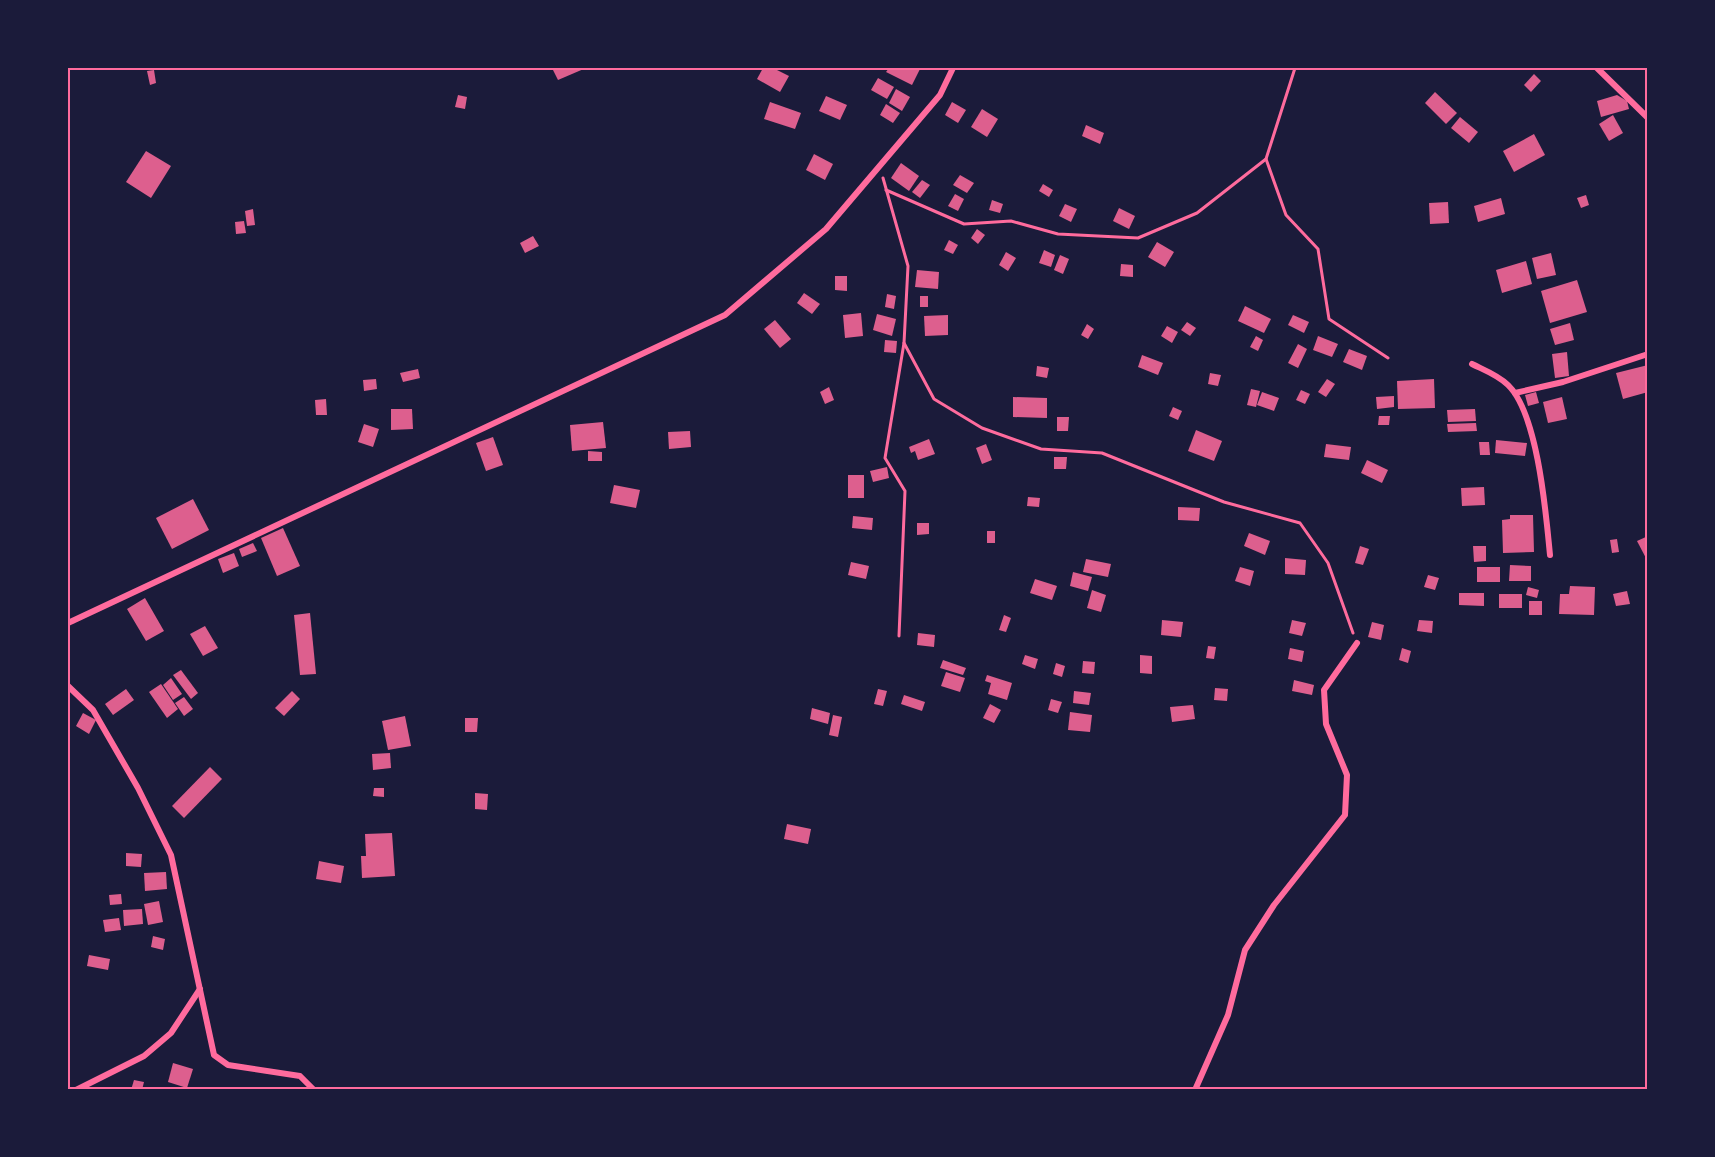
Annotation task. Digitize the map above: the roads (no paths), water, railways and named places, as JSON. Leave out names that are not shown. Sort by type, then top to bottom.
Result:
[{"type":"street","points":[[68,623],[724,315],[826,229],[940,95],[953,68]]},
{"type":"street","points":[[1597,68],[1647,118]]},
{"type":"street","points":[[1515,393],[1563,382],[1647,354]]},
{"type":"street","points":[[1472,363],[1494,374],[1515,393],[1524,412],[1545,498],[1550,555]]},
{"type":"street","points":[[1195,1089],[1228,1015],[1245,950],[1274,905],[1345,815],[1347,775],[1326,724],[1324,690],[1357,643]]},
{"type":"street","points":[[68,686],[93,710],[138,788],[171,855],[214,1055],[228,1065],[300,1076],[314,1089]]},
{"type":"street","points":[[76,1089],[144,1056],[171,1033],[200,988]]}]
